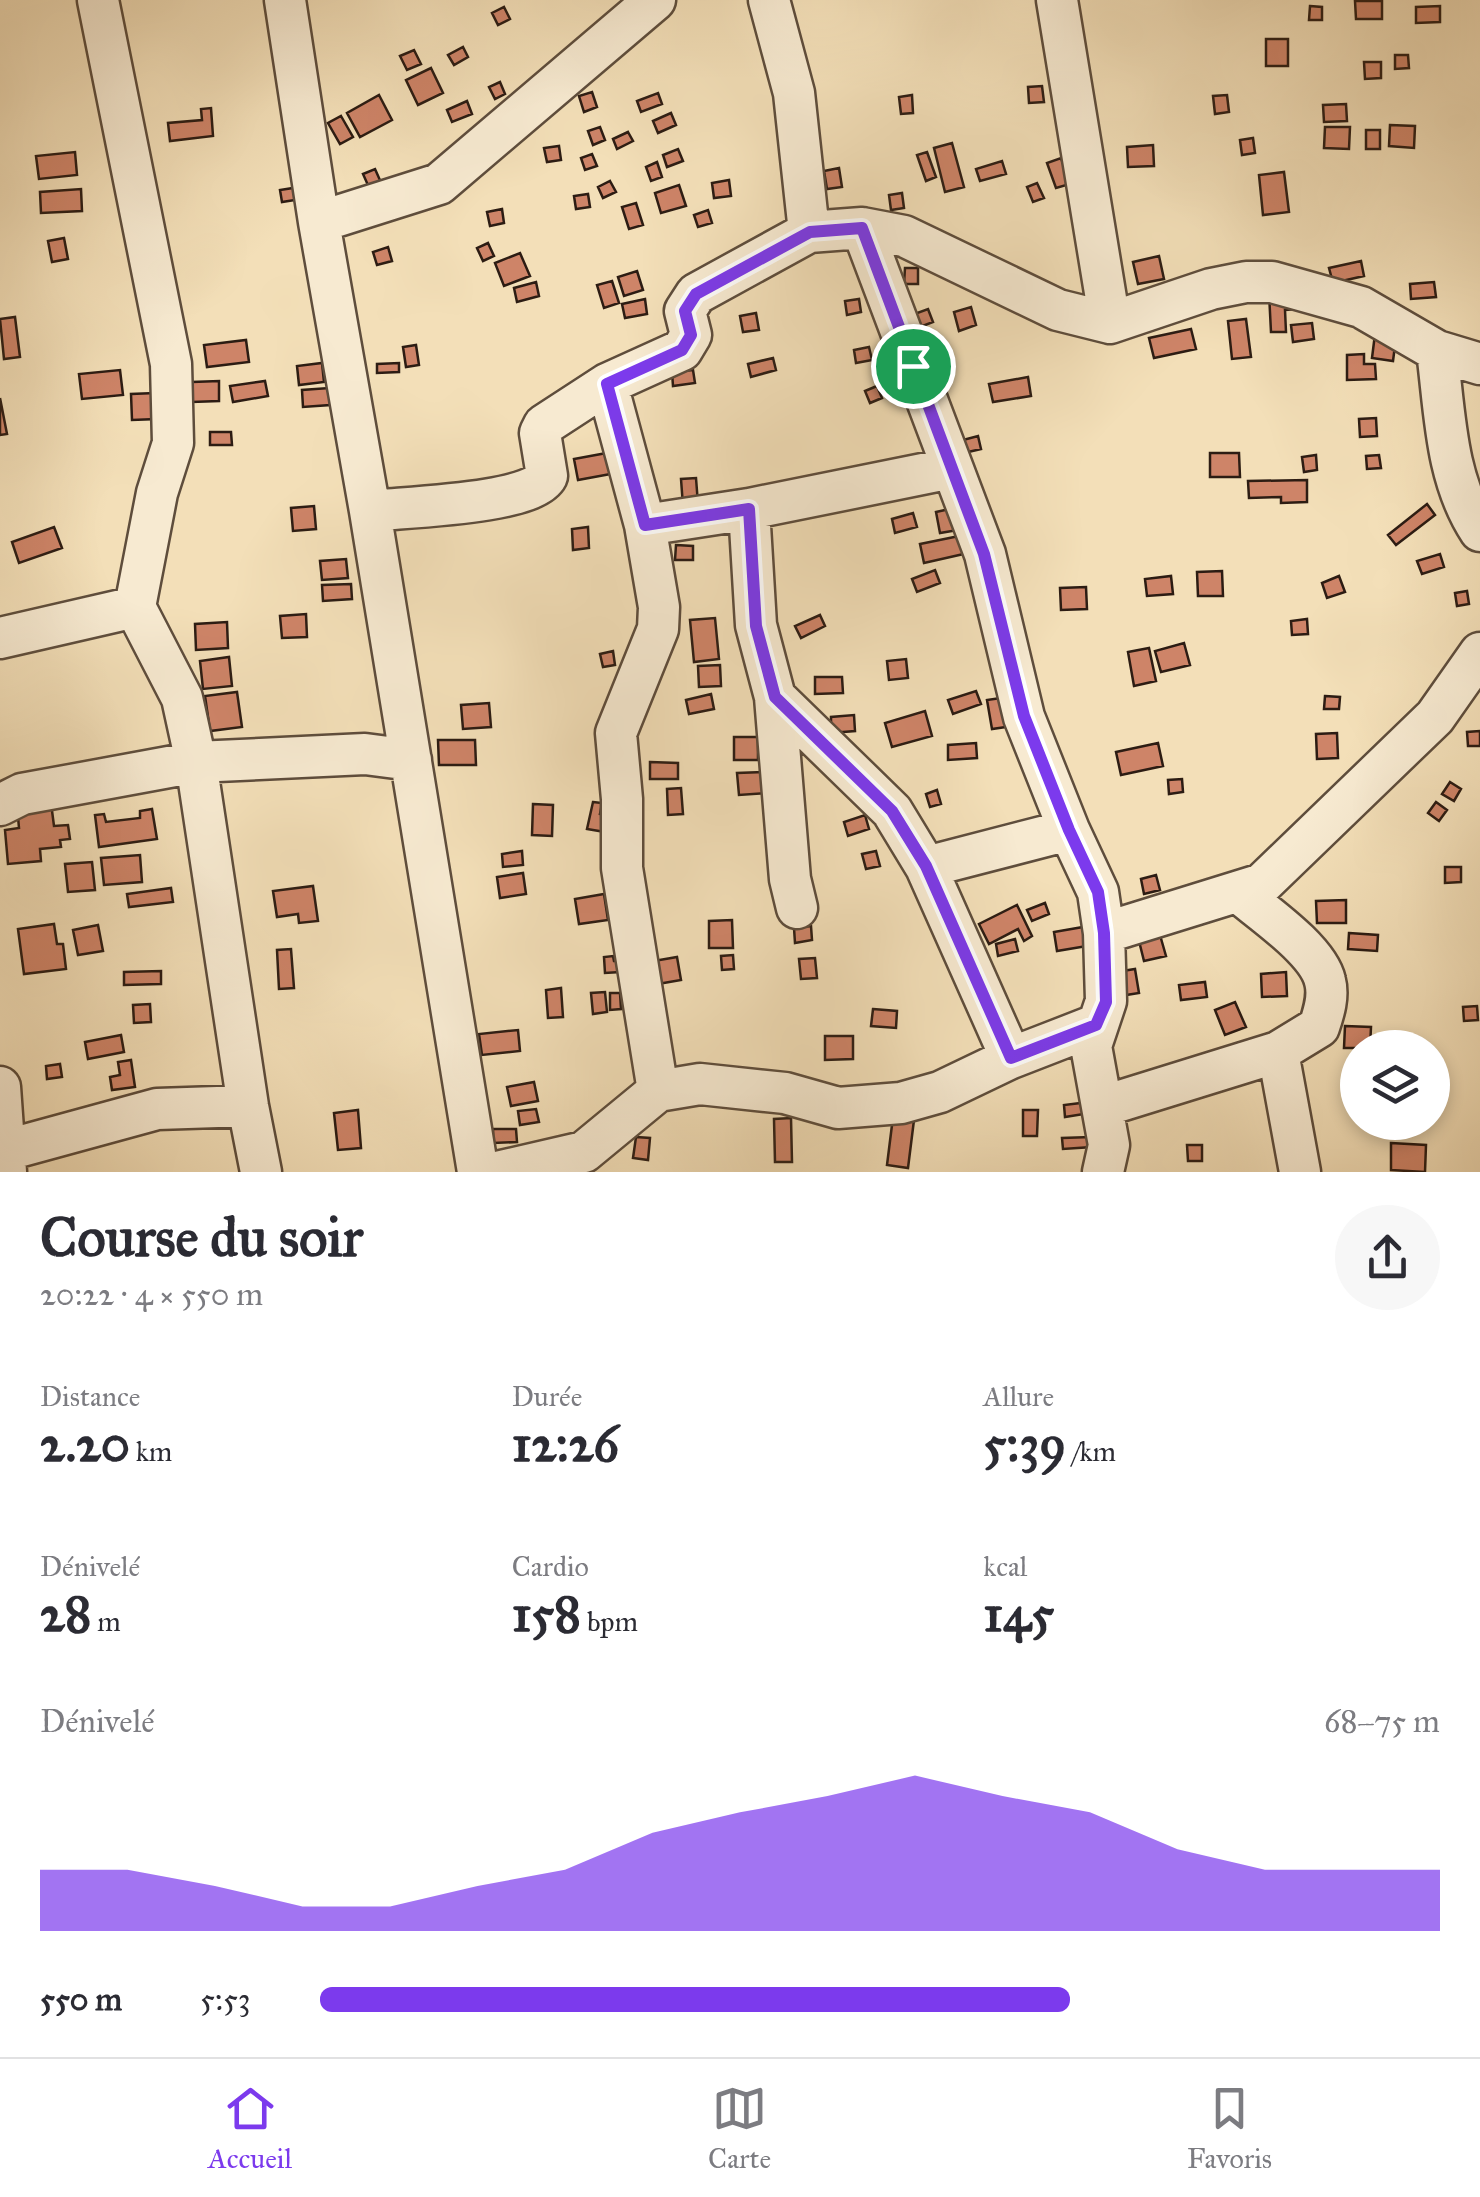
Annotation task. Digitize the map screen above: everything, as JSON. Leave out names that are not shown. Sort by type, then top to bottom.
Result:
[{"type":"street","points":[[98,0],[171,364],[173,443],[158,493],[134,607],[182,698],[196,762],[261,1172]]},
{"type":"street","points":[[286,0],[318,222],[370,512],[478,1172]]},
{"type":"street","points":[[318,222],[439,184],[655,0]]},
{"type":"street","points":[[769,0],[794,93],[810,232]]},
{"type":"street","points":[[1057,0],[1110,323]]},
{"type":"street","points":[[370,512],[442,506],[534,490],[548,476],[540,433],[544,425],[607,384],[682,350],[691,335],[685,311],[696,294],[810,232],[862,228],[904,236],[1058,310],[1110,323],[1211,289],[1272,282],[1361,307],[1437,350],[1480,364]]},
{"type":"street","points":[[862,228],[984,554],[1024,716],[1098,892],[1104,933],[1106,1002],[1091,1046],[1109,1144],[1103,1172]]},
{"type":"street","points":[[1437,350],[1452,470],[1465,508],[1480,531]]},
{"type":"street","points":[[607,384],[645,525],[659,607],[658,629],[616,734],[622,798],[622,868],[658,1091]]},
{"type":"street","points":[[645,525],[749,509],[952,468]]},
{"type":"street","points":[[749,509],[756,626],[775,697],[790,879],[797,908]]},
{"type":"street","points":[[0,638],[134,607]]},
{"type":"street","points":[[1104,933],[1262,884],[1435,716],[1480,653]]},
{"type":"street","points":[[775,697],[892,811],[926,866],[1011,1058]]},
{"type":"street","points":[[0,805],[22,794],[196,762],[365,754],[410,760]]},
{"type":"street","points":[[926,866],[1069,830]]},
{"type":"street","points":[[1104,1106],[1278,1052],[1320,1027],[1326,1007],[1326,982],[1316,960],[1238,892]]},
{"type":"street","points":[[497,1172],[584,1152],[658,1091],[700,1084],[785,1093],[838,1108],[900,1104],[940,1092],[1011,1058],[1096,1025]]},
{"type":"street","points":[[1278,1052],[1300,1172]]},
{"type":"street","points":[[0,1086],[6,1161],[158,1109],[248,1106]]},
{"type":"building","points":[[1355,1],[1382,1],[1382,19],[1356,19]]},
{"type":"building","points":[[1310,6],[1322,7],[1322,20],[1309,20]]},
{"type":"building","points":[[1440,6],[1440,22],[1416,23],[1416,7]]},
{"type":"building","points":[[504,7],[510,19],[498,25],[492,13]]},
{"type":"building","points":[[1266,39],[1288,39],[1288,66],[1266,66]]},
{"type":"building","points":[[463,47],[468,57],[454,65],[448,55]]},
{"type":"building","points":[[414,50],[421,64],[407,70],[400,56]]},
{"type":"building","points":[[1395,55],[1408,55],[1409,68],[1395,69]]},
{"type":"building","points":[[1364,62],[1381,62],[1381,78],[1365,79]]},
{"type":"building","points":[[431,68],[443,93],[418,105],[406,80]]},
{"type":"building","points":[[500,82],[505,94],[495,99],[489,87]]},
{"type":"building","points":[[1042,86],[1044,102],[1029,103],[1028,87]]},
{"type":"building","points":[[592,92],[597,107],[584,112],[579,96]]},
{"type":"building","points":[[658,93],[662,104],[641,112],[637,101]]},
{"type":"building","points":[[379,95],[392,120],[360,137],[347,113]]},
{"type":"building","points":[[912,95],[913,113],[901,114],[899,97]]},
{"type":"building","points":[[1227,95],[1229,112],[1215,114],[1213,96]]},
{"type":"building","points":[[467,101],[472,114],[452,122],[447,110]]},
{"type":"building","points":[[1346,104],[1347,121],[1324,122],[1323,105]]},
{"type":"building","points":[[211,108],[213,136],[170,141],[168,123],[202,120],[201,109]]},
{"type":"building","points":[[671,113],[676,125],[658,133],[653,121]]},
{"type":"building","points":[[341,116],[353,137],[340,144],[328,123]]},
{"type":"building","points":[[1390,125],[1415,126],[1414,148],[1389,146]]},
{"type":"building","points":[[600,127],[605,140],[593,145],[588,131]]},
{"type":"building","points":[[1325,127],[1350,127],[1349,149],[1324,148]]},
{"type":"building","points":[[1366,130],[1380,130],[1380,149],[1366,149]]},
{"type":"building","points":[[628,132],[633,141],[617,149],[613,139]]},
{"type":"building","points":[[1253,138],[1255,153],[1242,155],[1240,140]]},
{"type":"building","points":[[952,143],[964,187],[945,192],[934,148]]},
{"type":"building","points":[[1153,145],[1154,166],[1128,167],[1127,147]]},
{"type":"building","points":[[559,146],[561,160],[547,162],[544,148]]},
{"type":"building","points":[[678,149],[683,161],[667,167],[663,155]]},
{"type":"building","points":[[75,152],[77,175],[39,179],[36,156]]},
{"type":"building","points":[[927,152],[936,177],[926,181],[917,155]]},
{"type":"building","points":[[592,154],[597,166],[585,170],[581,158]]},
{"type":"building","points":[[1061,158],[1070,184],[1056,188],[1047,163]]},
{"type":"building","points":[[1002,161],[1006,174],[980,181],[976,169]]},
{"type":"building","points":[[657,162],[662,177],[651,181],[646,167]]},
{"type":"building","points":[[839,168],[842,187],[827,189],[824,171]]},
{"type":"building","points":[[375,169],[383,187],[371,192],[363,174]]},
{"type":"building","points":[[1284,172],[1289,212],[1263,215],[1259,175]]},
{"type":"building","points":[[729,180],[731,196],[714,198],[712,183]]},
{"type":"building","points":[[610,181],[616,192],[603,198],[598,187]]},
{"type":"building","points":[[1037,183],[1044,198],[1033,202],[1027,187]]},
{"type":"building","points":[[679,185],[686,206],[661,213],[655,193]]},
{"type":"building","points":[[293,188],[295,200],[282,202],[280,190]]},
{"type":"building","points":[[81,189],[82,211],[41,213],[40,192]]},
{"type":"building","points":[[902,193],[904,208],[891,210],[889,195]]},
{"type":"building","points":[[588,194],[590,207],[576,209],[574,196]]},
{"type":"building","points":[[636,203],[643,225],[629,229],[622,207]]},
{"type":"building","points":[[502,209],[504,223],[490,226],[487,212]]},
{"type":"building","points":[[708,210],[712,223],[698,227],[694,215]]},
{"type":"building","points":[[64,238],[68,259],[52,262],[48,241]]},
{"type":"building","points":[[488,243],[494,256],[483,261],[477,248]]},
{"type":"building","points":[[388,247],[392,261],[377,265],[373,252]]},
{"type":"building","points":[[520,253],[530,276],[504,286],[495,263]]},
{"type":"building","points":[[1159,256],[1164,279],[1138,284],[1133,262]]},
{"type":"building","points":[[1361,261],[1364,276],[1333,283],[1329,268]]},
{"type":"building","points":[[905,268],[918,268],[918,284],[904,284]]},
{"type":"building","points":[[637,271],[643,290],[624,296],[618,277]]},
{"type":"building","points":[[612,281],[619,303],[604,308],[597,285]]},
{"type":"building","points":[[536,282],[539,296],[517,302],[514,288]]},
{"type":"building","points":[[1434,282],[1436,297],[1411,299],[1410,284]]},
{"type":"building","points":[[1269,293],[1296,309],[1285,310],[1286,332],[1271,332]]},
{"type":"building","points":[[645,299],[647,314],[625,318],[622,304]]},
{"type":"building","points":[[859,299],[861,312],[847,315],[845,301]]},
{"type":"building","points":[[971,307],[976,325],[959,331],[954,312]]},
{"type":"building","points":[[928,309],[933,322],[915,329],[909,316]]},
{"type":"building","points":[[756,313],[759,330],[743,332],[740,316]]},
{"type":"building","points":[[15,317],[20,357],[4,359],[0,319]]},
{"type":"building","points":[[1246,319],[1251,357],[1232,359],[1228,321]]},
{"type":"building","points":[[1312,323],[1314,339],[1293,342],[1291,325]]},
{"type":"building","points":[[1191,329],[1196,349],[1154,358],[1149,338]]},
{"type":"building","points":[[1375,334],[1396,338],[1393,361],[1372,358]]},
{"type":"building","points":[[246,340],[249,362],[207,367],[204,345]]},
{"type":"building","points":[[416,345],[419,365],[406,367],[403,347]]},
{"type":"building","points":[[869,347],[872,360],[856,363],[854,350]]},
{"type":"building","points":[[1364,354],[1364,364],[1375,364],[1376,379],[1347,380],[1347,355]]},
{"type":"building","points":[[773,358],[776,370],[751,377],[748,364]]},
{"type":"building","points":[[322,363],[324,382],[299,385],[297,366]]},
{"type":"building","points":[[399,363],[399,372],[377,373],[377,364]]},
{"type":"building","points":[[120,370],[123,395],[82,399],[79,374]]},
{"type":"building","points":[[693,370],[695,383],[673,386],[672,372]]},
{"type":"building","points":[[1028,377],[1031,396],[993,402],[989,384]]},
{"type":"building","points":[[219,381],[219,401],[192,402],[192,382]]},
{"type":"building","points":[[265,381],[268,396],[233,402],[230,386]]},
{"type":"building","points":[[877,386],[882,398],[870,403],[865,391]]},
{"type":"building","points":[[329,388],[330,405],[303,407],[302,390]]},
{"type":"building","points":[[155,393],[157,419],[132,420],[131,394]]},
{"type":"building","points":[[0,398],[7,434],[0,435]]},
{"type":"building","points":[[1376,418],[1377,436],[1360,437],[1359,419]]},
{"type":"building","points":[[210,432],[231,432],[232,445],[210,445]]},
{"type":"building","points":[[978,436],[981,449],[951,456],[948,444]]},
{"type":"building","points":[[612,452],[616,473],[578,480],[574,459]]},
{"type":"building","points":[[1210,453],[1239,453],[1240,477],[1210,477]]},
{"type":"building","points":[[1316,455],[1317,470],[1304,472],[1302,457]]},
{"type":"building","points":[[1379,455],[1381,468],[1367,469],[1366,456]]},
{"type":"building","points":[[696,478],[698,504],[683,506],[681,479]]},
{"type":"building","points":[[1307,480],[1307,502],[1281,503],[1281,497],[1249,498],[1248,481]]},
{"type":"building","points":[[1427,504],[1435,515],[1396,545],[1388,535]]},
{"type":"building","points":[[314,506],[316,529],[293,531],[291,508]]},
{"type":"building","points":[[954,508],[958,530],[940,533],[936,512]]},
{"type":"building","points":[[913,513],[917,527],[895,533],[892,519]]},
{"type":"building","points":[[54,527],[62,548],[19,563],[12,542]]},
{"type":"building","points":[[588,527],[589,548],[573,550],[572,529]]},
{"type":"building","points":[[964,535],[968,553],[924,563],[920,544]]},
{"type":"building","points":[[676,545],[693,546],[693,560],[675,560]]},
{"type":"building","points":[[1440,554],[1444,567],[1422,574],[1417,561]]},
{"type":"building","points":[[346,559],[348,578],[322,580],[320,561]]},
{"type":"building","points":[[935,570],[940,583],[917,592],[912,579]]},
{"type":"building","points":[[1222,571],[1223,596],[1198,596],[1197,572]]},
{"type":"building","points":[[1171,576],[1173,594],[1147,596],[1145,579]]},
{"type":"building","points":[[1339,576],[1345,592],[1327,598],[1322,583]]},
{"type":"building","points":[[351,584],[352,599],[323,601],[322,585]]},
{"type":"building","points":[[1086,587],[1087,609],[1061,610],[1060,588]]},
{"type":"building","points":[[1467,591],[1469,604],[1457,606],[1455,593]]},
{"type":"building","points":[[306,614],[307,637],[282,638],[280,616]]},
{"type":"building","points":[[820,615],[825,626],[801,638],[795,626]]},
{"type":"building","points":[[715,618],[719,659],[694,662],[690,620]]},
{"type":"building","points":[[1307,619],[1308,634],[1292,635],[1291,621]]},
{"type":"building","points":[[227,622],[228,648],[196,650],[195,624]]},
{"type":"building","points":[[1184,643],[1190,665],[1161,672],[1155,651]]},
{"type":"building","points":[[1149,648],[1156,681],[1134,686],[1128,652]]},
{"type":"building","points":[[613,651],[615,665],[603,667],[600,654]]},
{"type":"building","points":[[229,657],[232,686],[203,689],[200,661]]},
{"type":"building","points":[[906,659],[908,678],[889,680],[887,661]]},
{"type":"building","points":[[720,665],[721,686],[699,687],[698,666]]},
{"type":"building","points":[[815,677],[842,677],[843,693],[815,694]]},
{"type":"building","points":[[976,691],[981,704],[953,714],[948,700]]},
{"type":"building","points":[[237,692],[242,727],[210,731],[205,696]]},
{"type":"building","points":[[711,694],[714,709],[689,714],[686,700]]},
{"type":"building","points":[[1325,696],[1340,697],[1339,709],[1324,709]]},
{"type":"building","points":[[1008,697],[1013,726],[992,729],[987,700]]},
{"type":"building","points":[[489,703],[491,727],[463,729],[461,705]]},
{"type":"building","points":[[925,711],[932,736],[892,747],[885,723]]},
{"type":"building","points":[[854,715],[855,731],[831,733],[831,717]]},
{"type":"building","points":[[1480,731],[1480,746],[1468,746],[1467,732]]},
{"type":"building","points":[[1337,733],[1338,758],[1317,759],[1316,734]]},
{"type":"building","points":[[734,737],[758,737],[758,760],[734,760]]},
{"type":"building","points":[[438,740],[475,740],[476,765],[439,765]]},
{"type":"building","points":[[976,743],[977,758],[948,760],[948,745]]},
{"type":"building","points":[[1158,743],[1163,766],[1121,775],[1116,752]]},
{"type":"building","points":[[650,762],[678,763],[678,779],[650,779]]},
{"type":"building","points":[[764,772],[766,793],[739,795],[737,773]]},
{"type":"building","points":[[1182,779],[1183,792],[1169,794],[1168,780]]},
{"type":"building","points":[[1450,782],[1461,789],[1454,801],[1442,794]]},
{"type":"building","points":[[681,788],[683,814],[668,815],[667,789]]},
{"type":"building","points":[[937,790],[941,804],[930,807],[926,794]]},
{"type":"building","points":[[593,802],[602,803],[600,814],[608,815],[605,832],[587,829]]},
{"type":"building","points":[[1436,802],[1447,810],[1439,821],[1428,813]]},
{"type":"building","points":[[51,803],[54,826],[68,825],[70,839],[60,840],[61,847],[40,849],[41,861],[8,864],[5,830],[19,828],[17,806]]},
{"type":"building","points":[[533,804],[553,805],[552,836],[532,835]]},
{"type":"building","points":[[152,809],[157,839],[99,847],[95,815],[104,814],[106,822],[140,818],[140,811]]},
{"type":"building","points":[[865,815],[869,829],[848,836],[844,822]]},
{"type":"building","points":[[522,851],[523,865],[503,867],[502,854]]},
{"type":"building","points":[[876,851],[880,866],[866,869],[862,854]]},
{"type":"building","points":[[140,855],[142,882],[104,885],[101,858]]},
{"type":"building","points":[[92,862],[95,890],[68,892],[65,864]]},
{"type":"building","points":[[1445,867],[1461,867],[1461,882],[1445,883]]},
{"type":"building","points":[[523,873],[526,894],[500,898],[497,877]]},
{"type":"building","points":[[1156,875],[1160,890],[1144,894],[1141,879]]},
{"type":"building","points":[[313,886],[318,921],[299,923],[298,914],[277,917],[273,891]]},
{"type":"building","points":[[171,888],[173,902],[129,907],[127,894]]},
{"type":"building","points":[[604,894],[608,920],[579,924],[575,899]]},
{"type":"building","points":[[1346,900],[1346,923],[1317,923],[1316,901]]},
{"type":"building","points":[[1045,903],[1049,914],[1032,921],[1027,910]]},
{"type":"building","points":[[1017,905],[1032,936],[1024,941],[1018,929],[989,944],[979,924]]},
{"type":"building","points":[[732,920],[733,948],[709,948],[709,921]]},
{"type":"building","points":[[54,924],[57,944],[63,944],[66,969],[24,974],[18,929]]},
{"type":"building","points":[[98,925],[103,951],[78,955],[73,930]]},
{"type":"building","points":[[811,926],[812,940],[795,943],[794,928]]},
{"type":"building","points":[[1083,927],[1087,946],[1057,951],[1054,932]]},
{"type":"building","points":[[1158,928],[1166,956],[1144,961],[1137,933]]},
{"type":"building","points":[[1349,933],[1378,935],[1377,951],[1348,949]]},
{"type":"building","points":[[1015,939],[1018,951],[998,956],[996,944]]},
{"type":"building","points":[[291,949],[294,988],[279,989],[277,950]]},
{"type":"building","points":[[733,955],[734,969],[722,970],[721,956]]},
{"type":"building","points":[[613,956],[614,961],[619,961],[620,972],[605,973],[604,957]]},
{"type":"building","points":[[677,957],[681,980],[652,985],[648,962]]},
{"type":"building","points":[[815,958],[817,978],[801,979],[799,959]]},
{"type":"building","points":[[1135,969],[1139,993],[1120,996],[1116,972]]},
{"type":"building","points":[[161,971],[161,984],[124,985],[124,972]]},
{"type":"building","points":[[1286,972],[1287,996],[1262,997],[1261,974]]},
{"type":"building","points":[[1205,982],[1207,997],[1181,1000],[1179,985]]},
{"type":"building","points":[[561,988],[563,1017],[548,1018],[546,990]]},
{"type":"building","points":[[605,992],[607,1012],[593,1014],[591,993]]},
{"type":"building","points":[[610,993],[620,993],[621,1009],[610,1010]]},
{"type":"building","points":[[1235,1002],[1246,1027],[1225,1035],[1215,1010]]},
{"type":"building","points":[[150,1004],[151,1022],[134,1023],[133,1005]]},
{"type":"building","points":[[1477,1006],[1478,1020],[1464,1021],[1463,1007]]},
{"type":"building","points":[[873,1009],[897,1011],[896,1028],[871,1026]]},
{"type":"building","points":[[1345,1026],[1371,1027],[1371,1030],[1345,1030]]},
{"type":"building","points":[[518,1030],[520,1051],[482,1055],[479,1034]]},
{"type":"building","points":[[121,1035],[124,1052],[88,1059],[85,1042]]},
{"type":"building","points":[[825,1036],[853,1036],[853,1059],[825,1060]]},
{"type":"building","points":[[131,1060],[135,1087],[112,1090],[110,1077],[120,1075],[118,1062]]},
{"type":"building","points":[[60,1064],[62,1077],[47,1079],[46,1066]]},
{"type":"building","points":[[534,1082],[538,1101],[511,1106],[507,1087]]},
{"type":"building","points":[[1089,1102],[1090,1113],[1065,1117],[1064,1105]]},
{"type":"building","points":[[536,1109],[539,1122],[520,1125],[518,1111]]},
{"type":"building","points":[[894,1109],[915,1112],[908,1168],[887,1165]]},
{"type":"building","points":[[358,1110],[361,1148],[338,1150],[334,1113]]},
{"type":"building","points":[[1023,1110],[1038,1110],[1037,1136],[1023,1136]]},
{"type":"building","points":[[791,1118],[792,1162],[775,1162],[774,1119]]},
{"type":"building","points":[[493,1129],[516,1129],[517,1142],[493,1143]]},
{"type":"building","points":[[636,1137],[650,1138],[648,1160],[633,1158]]},
{"type":"building","points":[[1091,1137],[1092,1147],[1063,1149],[1062,1138]]},
{"type":"building","points":[[1391,1143],[1426,1145],[1425,1172],[1391,1170]]},
{"type":"building","points":[[1187,1145],[1202,1145],[1202,1161],[1188,1161]]},
{"type":"route","points":[[862,228],[913,366],[984,554],[1024,716],[1098,892],[1104,933],[1106,1002],[1096,1025],[1011,1058],[926,866],[892,811],[775,697],[756,626],[749,509],[645,525],[607,384],[682,350],[691,335],[687,303],[696,294],[810,232],[862,228]]}]
